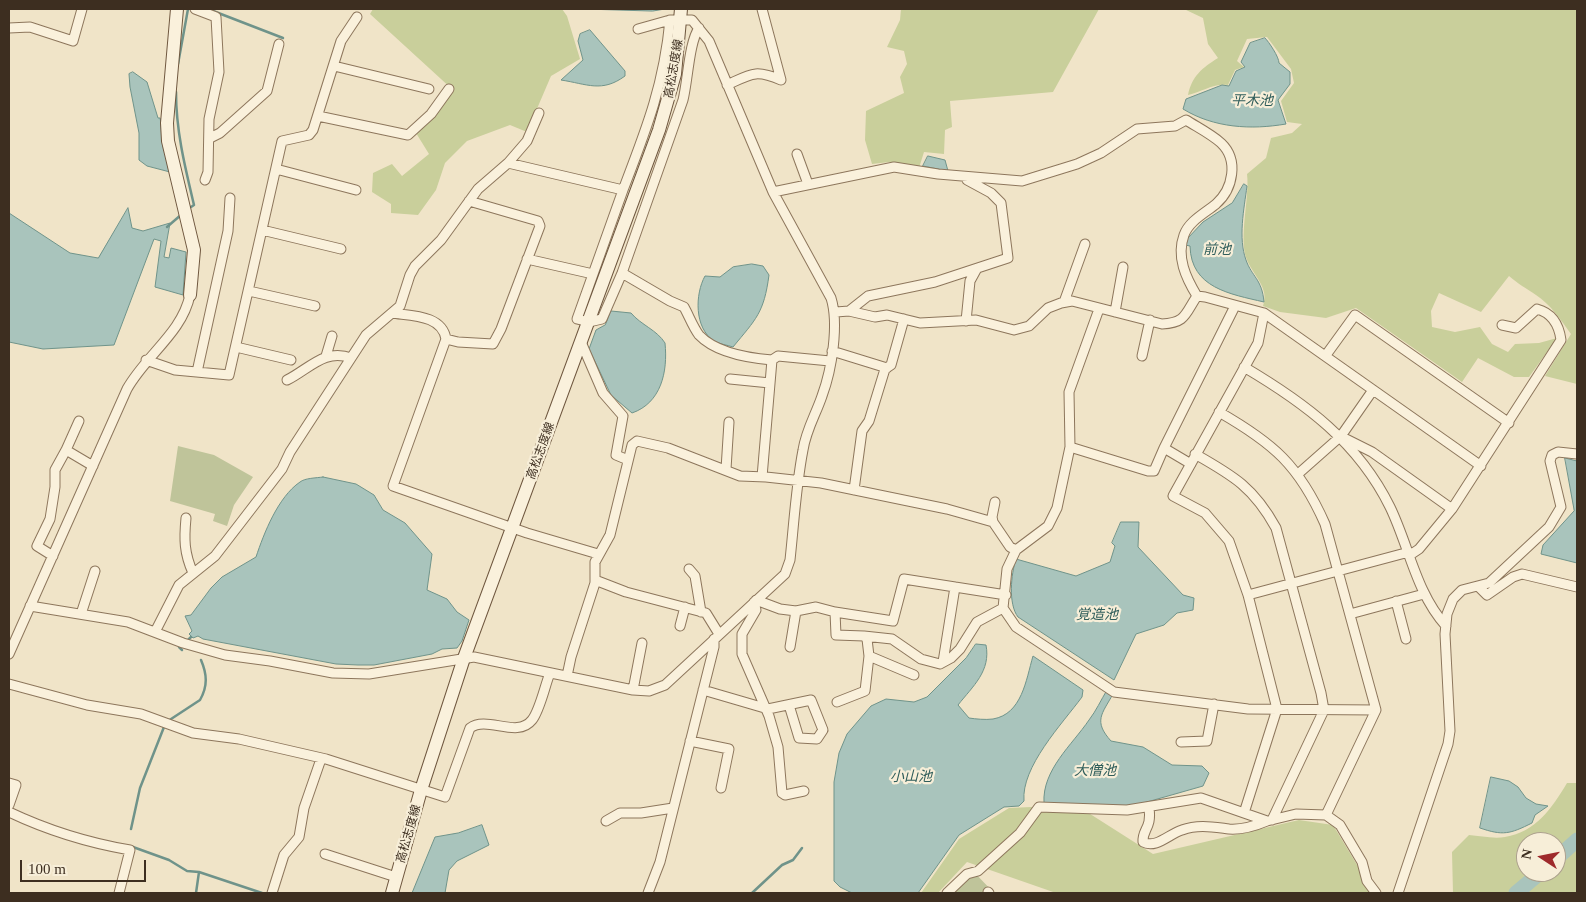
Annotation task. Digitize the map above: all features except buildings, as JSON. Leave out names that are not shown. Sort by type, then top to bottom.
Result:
[{"type":"main road","points":[[177,9],[167,123],[168,141],[188,217],[194,250],[190,295]]},
{"type":"main road","name":"高松志度線","points":[[392,893],[421,790],[464,658],[668,102],[678,53],[677,16]]},
{"type":"street","points":[[9,28],[30,27],[73,41],[82,9]]},
{"type":"street","points":[[195,9],[216,17],[219,72],[209,119],[208,172],[205,180]]},
{"type":"street","points":[[726,85],[752,73],[765,74],[781,80],[762,9]]},
{"type":"street","points":[[677,16],[656,105],[623,190],[577,319],[588,322],[602,319],[622,273],[683,100],[693,36],[698,28]]},
{"type":"street","points":[[30,606],[128,622],[183,643],[225,656],[270,660],[333,673],[369,674],[464,658],[474,658],[633,690],[649,691],[665,685],[785,574],[790,560],[798,480],[809,426],[823,395],[831,356],[836,312],[831,298],[773,192],[708,41],[692,20],[677,16],[638,30]]},
{"type":"street","points":[[146,360],[175,370],[229,375],[282,141],[309,135],[314,130],[341,41],[357,17]]},
{"type":"street","points":[[210,138],[220,133],[267,91],[279,44]]},
{"type":"street","points":[[334,66],[429,89]]},
{"type":"street","points":[[318,116],[408,135],[431,114],[449,89]]},
{"type":"street","points":[[155,632],[179,585],[215,556],[282,469],[290,452],[366,336],[400,306],[410,275],[415,266],[441,240],[478,189],[508,163],[527,141],[538,113]]},
{"type":"street","points":[[773,192],[894,167],[962,177],[1022,181],[1077,164],[1101,153],[1137,129],[1175,126],[1186,120],[1222,143],[1229,155],[1232,174],[1231,183],[1224,196],[1188,227],[1183,236],[1182,268],[1185,277],[1197,296],[1264,313],[1481,466]]},
{"type":"street","points":[[797,154],[808,184]]},
{"type":"street","points":[[508,163],[623,190]]},
{"type":"street","points":[[276,169],[356,190]]},
{"type":"street","points":[[849,311],[868,296],[935,282],[1002,262],[1008,258],[1009,252],[1001,203],[991,193],[962,177]]},
{"type":"street","points":[[197,372],[228,230],[230,198]]},
{"type":"street","points":[[446,339],[458,342],[493,344],[540,226],[538,221],[468,201]]},
{"type":"street","points":[[262,230],[341,249]]},
{"type":"street","points":[[1064,302],[1085,244]]},
{"type":"street","points":[[527,258],[592,274]]},
{"type":"street","points":[[1115,312],[1123,267]]},
{"type":"street","points":[[966,321],[970,281],[976,270]]},
{"type":"street","points":[[622,273],[684,307],[698,334],[710,344],[755,359],[772,360],[778,356],[831,356],[887,368]]},
{"type":"street","points":[[248,291],[315,306]]},
{"type":"street","points":[[9,654],[127,389],[146,360],[175,330],[185,315],[190,295]]},
{"type":"street","points":[[836,312],[849,311],[875,317],[888,315],[920,323],[976,320],[1014,330],[1023,329],[1048,308],[1072,301],[1162,324],[1176,323],[1183,320],[1197,296]]},
{"type":"street","points":[[1070,446],[1148,471],[1154,471],[1235,306]]},
{"type":"street","points":[[1248,595],[1410,554],[1420,549],[1452,509],[1561,340],[1560,326],[1544,311],[1537,308],[1516,328],[1502,325]]},
{"type":"street","points":[[835,612],[836,635],[892,639],[921,660],[934,664],[951,658],[960,649],[977,622],[1003,608],[1006,596],[1007,569],[1016,550],[1048,526],[1057,508],[1070,446],[1069,392],[1099,309]]},
{"type":"street","points":[[392,313],[435,322],[443,329],[446,339],[393,486],[513,528],[598,554]]},
{"type":"street","points":[[1244,813],[1277,709],[1248,595],[1236,557],[1218,527],[1205,514],[1173,496],[1258,343],[1264,313]]},
{"type":"street","points":[[1326,355],[1355,315],[1508,422]]},
{"type":"street","points":[[854,490],[862,430],[869,421],[887,368],[891,365],[904,319]]},
{"type":"street","points":[[1142,356],[1150,320]]},
{"type":"street","points":[[326,356],[332,336]]},
{"type":"street","points":[[581,342],[603,393],[623,416],[624,423],[616,455],[628,460]]},
{"type":"street","points":[[236,347],[291,360]]},
{"type":"street","points":[[287,380],[326,356],[341,354],[352,358]]},
{"type":"street","points":[[762,477],[772,360]]},
{"type":"street","points":[[1244,367],[1288,394],[1341,436],[1372,452],[1452,509]]},
{"type":"street","points":[[730,379],[770,383]]},
{"type":"street","points":[[1298,474],[1341,436],[1373,390]]},
{"type":"street","points":[[1219,412],[1257,434],[1282,455],[1298,474],[1314,500],[1325,524],[1376,710],[1326,815]]},
{"type":"street","points":[[53,556],[37,546],[50,519],[56,487],[55,470],[79,421]]},
{"type":"street","points":[[726,469],[728,422]]},
{"type":"street","points":[[1341,436],[1376,482],[1390,506],[1424,594],[1434,613],[1446,626]]},
{"type":"street","points":[[567,676],[570,656],[595,580],[595,562],[610,535],[632,445],[637,442],[643,442],[726,469],[740,476],[798,480],[854,490],[947,509],[993,522]]},
{"type":"street","points":[[1164,448],[1190,464]]},
{"type":"street","points":[[66,450],[93,466]]},
{"type":"street","points":[[1398,893],[1448,744],[1450,731],[1446,626],[1447,614],[1453,599],[1462,590],[1489,583],[1549,527],[1561,507],[1550,461],[1552,455],[1558,452],[1577,454]]},
{"type":"street","points":[[1195,454],[1228,473],[1244,485],[1263,505],[1276,528],[1324,710],[1269,821]]},
{"type":"street","points":[[995,502],[993,522],[1010,547],[1016,550]]},
{"type":"street","points":[[186,518],[184,542],[186,558],[193,573]]},
{"type":"street","points":[[689,569],[695,576],[701,612]]},
{"type":"street","points":[[81,614],[95,571]]},
{"type":"street","points":[[1478,586],[1487,595],[1513,577],[1522,574],[1577,587]]},
{"type":"street","points":[[755,601],[780,609],[796,611],[816,607],[835,612],[858,614],[893,621],[904,578],[1006,596]]},
{"type":"street","points":[[595,580],[626,592],[706,613],[717,636],[660,862],[648,893]]},
{"type":"street","points":[[942,662],[955,587]]},
{"type":"street","points":[[1350,614],[1424,594]]},
{"type":"street","points":[[755,601],[756,610],[745,626],[740,642],[742,654],[765,708],[778,747],[782,792],[785,795],[804,791]]},
{"type":"street","points":[[1396,601],[1406,639]]},
{"type":"street","points":[[680,626],[685,607]]},
{"type":"street","points":[[1003,608],[1016,627],[1114,692],[1248,710],[1376,710]]},
{"type":"street","points":[[790,647],[796,611]]},
{"type":"street","points":[[837,702],[865,691],[869,656],[867,639],[864,636]]},
{"type":"street","points":[[633,690],[642,643]]},
{"type":"street","points":[[869,656],[914,675]]},
{"type":"street","points":[[9,684],[87,704],[141,714],[193,733],[239,739],[321,759],[446,797],[466,734],[474,724],[520,727],[533,719],[550,673]]},
{"type":"street","points":[[703,690],[765,708],[811,700],[823,730],[817,739],[799,738],[789,705]]},
{"type":"street","points":[[1181,742],[1207,741],[1214,704]]},
{"type":"street","points":[[690,741],[729,749],[728,774],[721,788]]},
{"type":"street","points":[[272,893],[284,855],[299,837],[304,808],[321,759]]},
{"type":"street","points":[[9,783],[16,785],[9,805]]},
{"type":"street","points":[[947,893],[967,874],[978,871],[1020,833],[1039,807],[1127,810],[1149,808],[1201,798],[1269,821]]},
{"type":"street","points":[[606,821],[620,812],[641,813],[673,808]]},
{"type":"street","points":[[1149,808],[1151,823],[1142,838],[1143,842],[1147,844],[1154,844],[1182,829],[1212,826],[1230,829],[1248,828],[1296,814],[1326,815],[1340,825],[1362,862],[1367,882],[1376,893]]},
{"type":"street","points":[[9,812],[47,828],[106,846],[130,850],[119,893]]},
{"type":"street","points":[[325,854],[396,877]]},
{"type":"green space","points":[[373,9],[562,9],[567,16],[580,59],[551,76],[527,132],[510,125],[467,141],[445,163],[436,190],[418,215],[391,213],[391,204],[372,192],[373,173],[392,164],[402,176],[429,154],[416,133],[453,90],[370,14]]},
{"type":"green space","points":[[901,9],[1099,9],[1053,92],[950,101],[952,127],[945,130],[944,154],[924,152],[919,168],[889,162],[872,164],[865,140],[866,111],[904,93],[900,77],[907,64],[904,51],[887,47],[900,20]]},
{"type":"green space","points":[[1184,9],[1577,9],[1577,384],[1545,376],[1571,334],[1546,303],[1509,276],[1481,312],[1439,293],[1431,311],[1432,327],[1455,332],[1480,327],[1492,344],[1508,352],[1515,344],[1539,343],[1557,338],[1529,377],[1514,377],[1478,358],[1462,382],[1356,308],[1326,318],[1280,312],[1263,306],[1265,299],[1263,287],[1247,260],[1245,251],[1244,230],[1247,174],[1266,158],[1271,138],[1292,133],[1302,124],[1287,122],[1281,101],[1294,83],[1291,69],[1267,37],[1247,39],[1237,61],[1244,67],[1235,70],[1228,85],[1212,86],[1188,95],[1198,73],[1218,58],[1208,44],[1203,18]]},
{"type":"green space","points":[[178,446],[214,455],[253,477],[234,505],[227,526],[213,521],[215,514],[170,501]]},
{"type":"green space","points":[[1567,783],[1577,783],[1577,893],[1453,893],[1452,852],[1469,835],[1501,838],[1516,834],[1516,882],[1566,882],[1566,832],[1521,832],[1542,818]]},
{"type":"green space","points":[[1076,805],[1153,854],[1299,820],[1333,825],[1374,893],[1056,893],[967,862],[938,893],[921,893],[959,839],[1009,808]]},
{"type":"green space","points":[[973,871],[994,893],[952,893]]},
{"type":"water","points":[[585,9],[665,9],[653,11]]},
{"type":"water","points":[[590,30],[625,71],[625,76],[617,81],[601,86],[561,80],[583,60],[578,41],[580,34]]},
{"type":"water","name":"平木池","points":[[1265,38],[1276,54],[1279,63],[1290,72],[1290,84],[1278,100],[1286,124],[1260,127],[1233,126],[1207,120],[1183,109],[1186,99],[1222,85],[1229,86],[1236,71],[1245,67],[1241,62],[1250,43]]},
{"type":"water","points":[[133,72],[147,82],[158,118],[160,118],[170,172],[147,166],[139,160],[139,133],[129,74]]},
{"type":"water","points":[[928,156],[945,160],[948,171],[923,166]]},
{"type":"water","name":"前池","points":[[1244,184],[1247,186],[1242,223],[1242,242],[1248,266],[1259,283],[1264,302],[1226,292],[1205,280],[1197,271],[1192,260],[1190,246],[1185,245],[1187,239],[1203,222],[1232,203]]},
{"type":"water","points":[[128,208],[132,228],[143,231],[170,223],[164,257],[169,258],[171,248],[186,252],[183,295],[155,287],[161,241],[154,239],[114,345],[43,349],[9,342],[9,213],[70,253],[98,258]]},
{"type":"water","points":[[752,264],[763,266],[769,275],[767,288],[758,315],[733,347],[716,342],[707,335],[703,328],[698,310],[699,292],[705,276],[720,277],[733,267]]},
{"type":"water","points":[[611,311],[631,313],[662,338],[665,343],[664,375],[656,394],[650,402],[632,413],[611,395],[589,349],[596,330],[605,325]]},
{"type":"water","points":[[1565,458],[1577,461],[1577,563],[1541,554],[1543,545],[1574,511]]},
{"type":"water","points":[[323,477],[356,484],[374,495],[383,510],[405,523],[432,554],[427,590],[447,599],[457,612],[469,620],[462,641],[457,648],[442,649],[432,654],[374,665],[336,664],[203,639],[198,636],[193,638],[189,634],[192,631],[185,616],[191,615],[211,588],[222,577],[256,557],[273,516],[285,497],[302,481]]},
{"type":"water","name":"覚造池","points":[[1121,522],[1139,522],[1138,547],[1183,595],[1194,598],[1193,610],[1177,613],[1164,625],[1136,634],[1114,680],[1018,617],[1013,605],[1011,589],[1016,559],[1076,576],[1110,562],[1115,546],[1112,543]]},
{"type":"water","name":"小山池","points":[[976,644],[986,645],[986,663],[975,685],[958,705],[969,718],[993,719],[1003,716],[1010,710],[1017,703],[1021,695],[1033,656],[1083,690],[1082,697],[1044,746],[1036,760],[1029,774],[1024,801],[1019,806],[1004,807],[959,835],[918,893],[852,893],[840,887],[834,881],[834,782],[839,753],[847,734],[871,706],[886,699],[914,702],[927,697],[966,658]]},
{"type":"water","name":"大僧池","points":[[1107,690],[1113,694],[1103,712],[1101,723],[1105,734],[1111,741],[1143,747],[1172,765],[1202,766],[1209,773],[1203,786],[1133,806],[1044,803],[1048,780],[1059,758],[1092,717]]},
{"type":"water","points":[[1491,777],[1509,781],[1518,787],[1526,798],[1536,804],[1548,806],[1535,815],[1532,823],[1512,832],[1501,833],[1480,828]]},
{"type":"water","points":[[482,825],[489,845],[457,861],[449,870],[445,893],[412,893],[435,837],[458,833]]},
{"type":"waterway","points":[[178,64],[188,9]]},
{"type":"waterway","points":[[208,9],[283,38]]},
{"type":"waterway","points":[[176,92],[179,135],[194,205],[188,209]]},
{"type":"waterway","points":[[167,227],[182,214]]},
{"type":"waterway","points":[[188,640],[191,637]]},
{"type":"waterway","points":[[179,647],[182,650]]},
{"type":"waterway","points":[[168,721],[200,700],[206,680],[201,660]]},
{"type":"waterway","points":[[131,829],[140,788],[164,727]]},
{"type":"waterway","points":[[1566,850],[1577,840]]},
{"type":"waterway","points":[[133,847],[169,860],[187,871],[199,872]]},
{"type":"waterway","points":[[752,893],[782,865],[793,860],[802,848]]},
{"type":"waterway","points":[[196,893],[199,872],[262,893]]},
{"type":"waterway","points":[[1516,893],[1529,882]]}]
